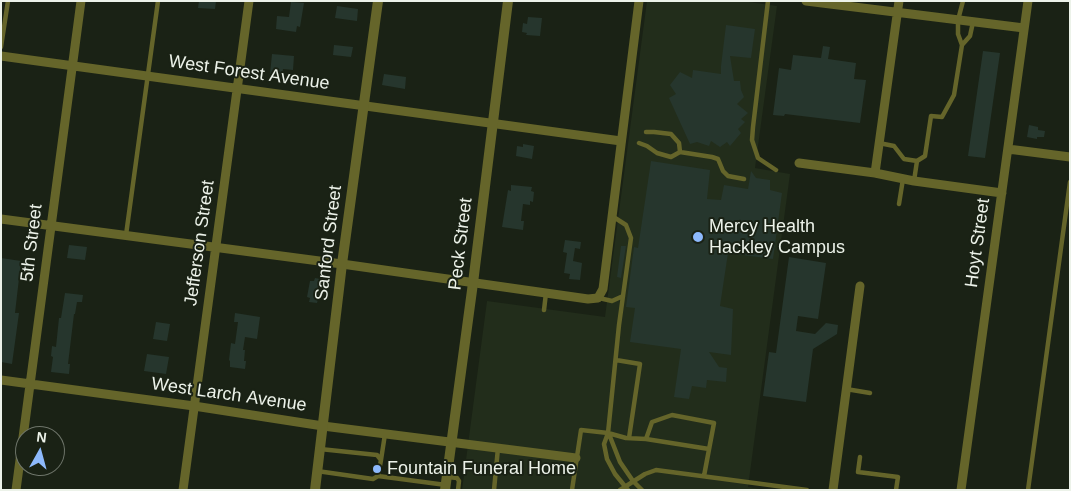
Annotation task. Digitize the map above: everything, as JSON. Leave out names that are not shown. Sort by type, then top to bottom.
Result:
[{"type":"street","name":"5th Street","points":[[16,490],[81,1]]},
{"type":"street","name":"Jefferson Street","points":[[183,490],[249,1]]},
{"type":"street","name":"Sanford Street","points":[[315,490],[342,264],[378,1]]},
{"type":"street","name":"Peck Street","points":[[446,484],[508,1]]},
{"type":"street","points":[[1,219],[342,264],[588,300],[598,298],[603,289],[639,1]]},
{"type":"street","points":[[806,1],[1024,28]]},
{"type":"street","points":[[875,174],[899,1]]},
{"type":"street","name":"Hoyt Street","points":[[961,490],[1028,1]]},
{"type":"street","name":"West Forest Avenue","points":[[1,56],[621,141]]},
{"type":"street","points":[[1008,149],[1070,157]]},
{"type":"street","points":[[799,164],[1002,192]]},
{"type":"street","points":[[833,490],[860,286]]},
{"type":"street","name":"West Larch Avenue","points":[[1,380],[194,406],[323,426],[576,458]]},
{"type":"lane","points":[[1,47],[8,1]]},
{"type":"lane","points":[[126,235],[158,1]]},
{"type":"lane","points":[[768,1],[752,140],[758,158],[776,170]]},
{"type":"lane","points":[[914,181],[917,162],[925,156],[931,116],[942,117],[954,96],[962,45],[958,34],[958,20],[963,1]]},
{"type":"lane","points":[[962,45],[970,36],[973,22]]},
{"type":"lane","points":[[646,132],[671,134],[679,143],[680,152]]},
{"type":"lane","points":[[639,143],[656,153],[671,157],[680,152],[712,156],[718,159],[722,171],[728,176],[744,179]]},
{"type":"lane","points":[[879,143],[894,146],[904,159],[917,162]]},
{"type":"lane","points":[[899,204],[903,178]]},
{"type":"lane","points":[[1028,490],[1070,182]]},
{"type":"lane","points":[[612,216],[626,226],[631,238],[619,325],[608,433],[604,444],[607,459],[615,474],[626,488]]},
{"type":"lane","points":[[544,310],[546,293]]},
{"type":"lane","points":[[598,298],[612,301],[623,296]]},
{"type":"lane","points":[[616,360],[640,364],[629,438]]},
{"type":"lane","points":[[846,390],[870,393]]},
{"type":"lane","points":[[646,439],[652,422],[672,415],[714,423],[704,476]]},
{"type":"lane","points":[[572,490],[581,430],[709,449]]},
{"type":"lane","points":[[608,433],[620,462],[633,481],[642,490]]},
{"type":"lane","points":[[378,476],[385,434]]},
{"type":"lane","points":[[494,490],[498,448]]},
{"type":"lane","points":[[320,449],[377,455],[381,460]]},
{"type":"lane","points":[[860,457],[858,472],[898,477],[896,490]]},
{"type":"lane","points":[[620,490],[626,488],[645,474],[656,470],[807,490]]},
{"type":"lane","points":[[317,471],[373,479],[378,476],[446,484],[457,478],[459,481],[458,490]]},
{"type":"shaded area","name":"Mercy Health Hackley Campus","points":[[647,1],[742,1],[777,6],[755,168],[790,174],[748,487],[765,490],[462,490],[487,301],[605,317]]},
{"type":"building","points":[[199,1],[216,1],[215,9],[198,8]]},
{"type":"building","points":[[291,2],[304,3],[300,27],[297,26],[296,32],[276,29],[277,16],[289,17]]},
{"type":"building","points":[[337,6],[358,9],[357,21],[335,18]]},
{"type":"building","points":[[528,17],[542,18],[540,36],[526,35],[527,33],[522,32],[523,23],[527,24]]},
{"type":"building","points":[[726,25],[755,29],[751,58],[730,56],[734,81],[740,81],[744,97],[737,104],[748,113],[741,119],[745,122],[738,129],[741,133],[730,146],[727,142],[720,147],[711,141],[709,146],[697,142],[690,144],[669,98],[676,94],[670,85],[680,72],[692,78],[693,70],[721,74]]},
{"type":"building","points":[[334,45],[353,47],[351,57],[333,55]]},
{"type":"building","points":[[823,46],[830,47],[828,59],[856,63],[854,79],[866,80],[860,123],[785,114],[784,116],[773,115],[779,68],[791,70],[793,55],[821,58]]},
{"type":"building","points":[[983,51],[1000,53],[985,158],[968,156]]},
{"type":"building","points":[[272,54],[294,56],[293,70],[283,69],[282,75],[270,74]]},
{"type":"building","points":[[384,74],[406,77],[405,89],[382,85]]},
{"type":"building","points":[[1029,125],[1038,127],[1038,130],[1045,131],[1044,137],[1037,137],[1037,139],[1027,137]]},
{"type":"building","points":[[523,144],[534,146],[532,159],[516,156],[517,146],[523,147]]},
{"type":"building","points":[[651,161],[710,170],[707,199],[721,200],[724,185],[748,189],[751,171],[756,178],[770,180],[770,190],[782,193],[773,259],[728,253],[720,306],[733,309],[731,355],[709,352],[719,367],[727,368],[726,382],[707,380],[706,388],[692,386],[689,399],[674,397],[681,349],[630,342],[635,308],[626,307],[634,247],[638,248]]},
{"type":"building","points":[[511,185],[532,187],[531,191],[534,192],[533,202],[530,201],[530,205],[523,204],[521,221],[524,221],[523,230],[502,227],[508,190],[511,191]]},
{"type":"building","points":[[565,240],[581,242],[580,249],[575,248],[573,261],[582,263],[580,280],[569,279],[570,274],[564,273],[567,253],[563,252]]},
{"type":"building","points":[[69,245],[87,247],[85,260],[67,258]]},
{"type":"building","points":[[621,246],[626,246],[621,278],[617,277]]},
{"type":"building","points":[[789,257],[826,263],[818,319],[798,316],[796,331],[815,334],[826,323],[838,325],[837,334],[813,349],[806,402],[763,396],[769,352],[776,353]]},
{"type":"building","points":[[1,258],[21,261],[15,313],[19,313],[12,364],[1,362]]},
{"type":"building","points":[[315,278],[325,280],[323,291],[321,291],[320,299],[318,299],[317,303],[309,302],[310,298],[307,297],[310,281],[314,281]]},
{"type":"building","points":[[65,293],[83,295],[82,302],[77,302],[74,314],[68,364],[70,364],[69,374],[51,372],[52,346],[56,347],[59,318],[61,318]]},
{"type":"building","points":[[235,313],[260,317],[257,339],[245,337],[243,350],[245,350],[245,369],[230,367],[231,343],[235,344],[238,322],[234,322]]},
{"type":"building","points":[[156,322],[170,324],[167,341],[153,339]]},
{"type":"building","points":[[147,354],[169,357],[166,374],[144,371]]},
{"type":"place","name":"Mercy Health Hackley Campus","points":[[698,237]]},
{"type":"place","name":"Fountain Funeral Home","points":[[377,469]]}]
